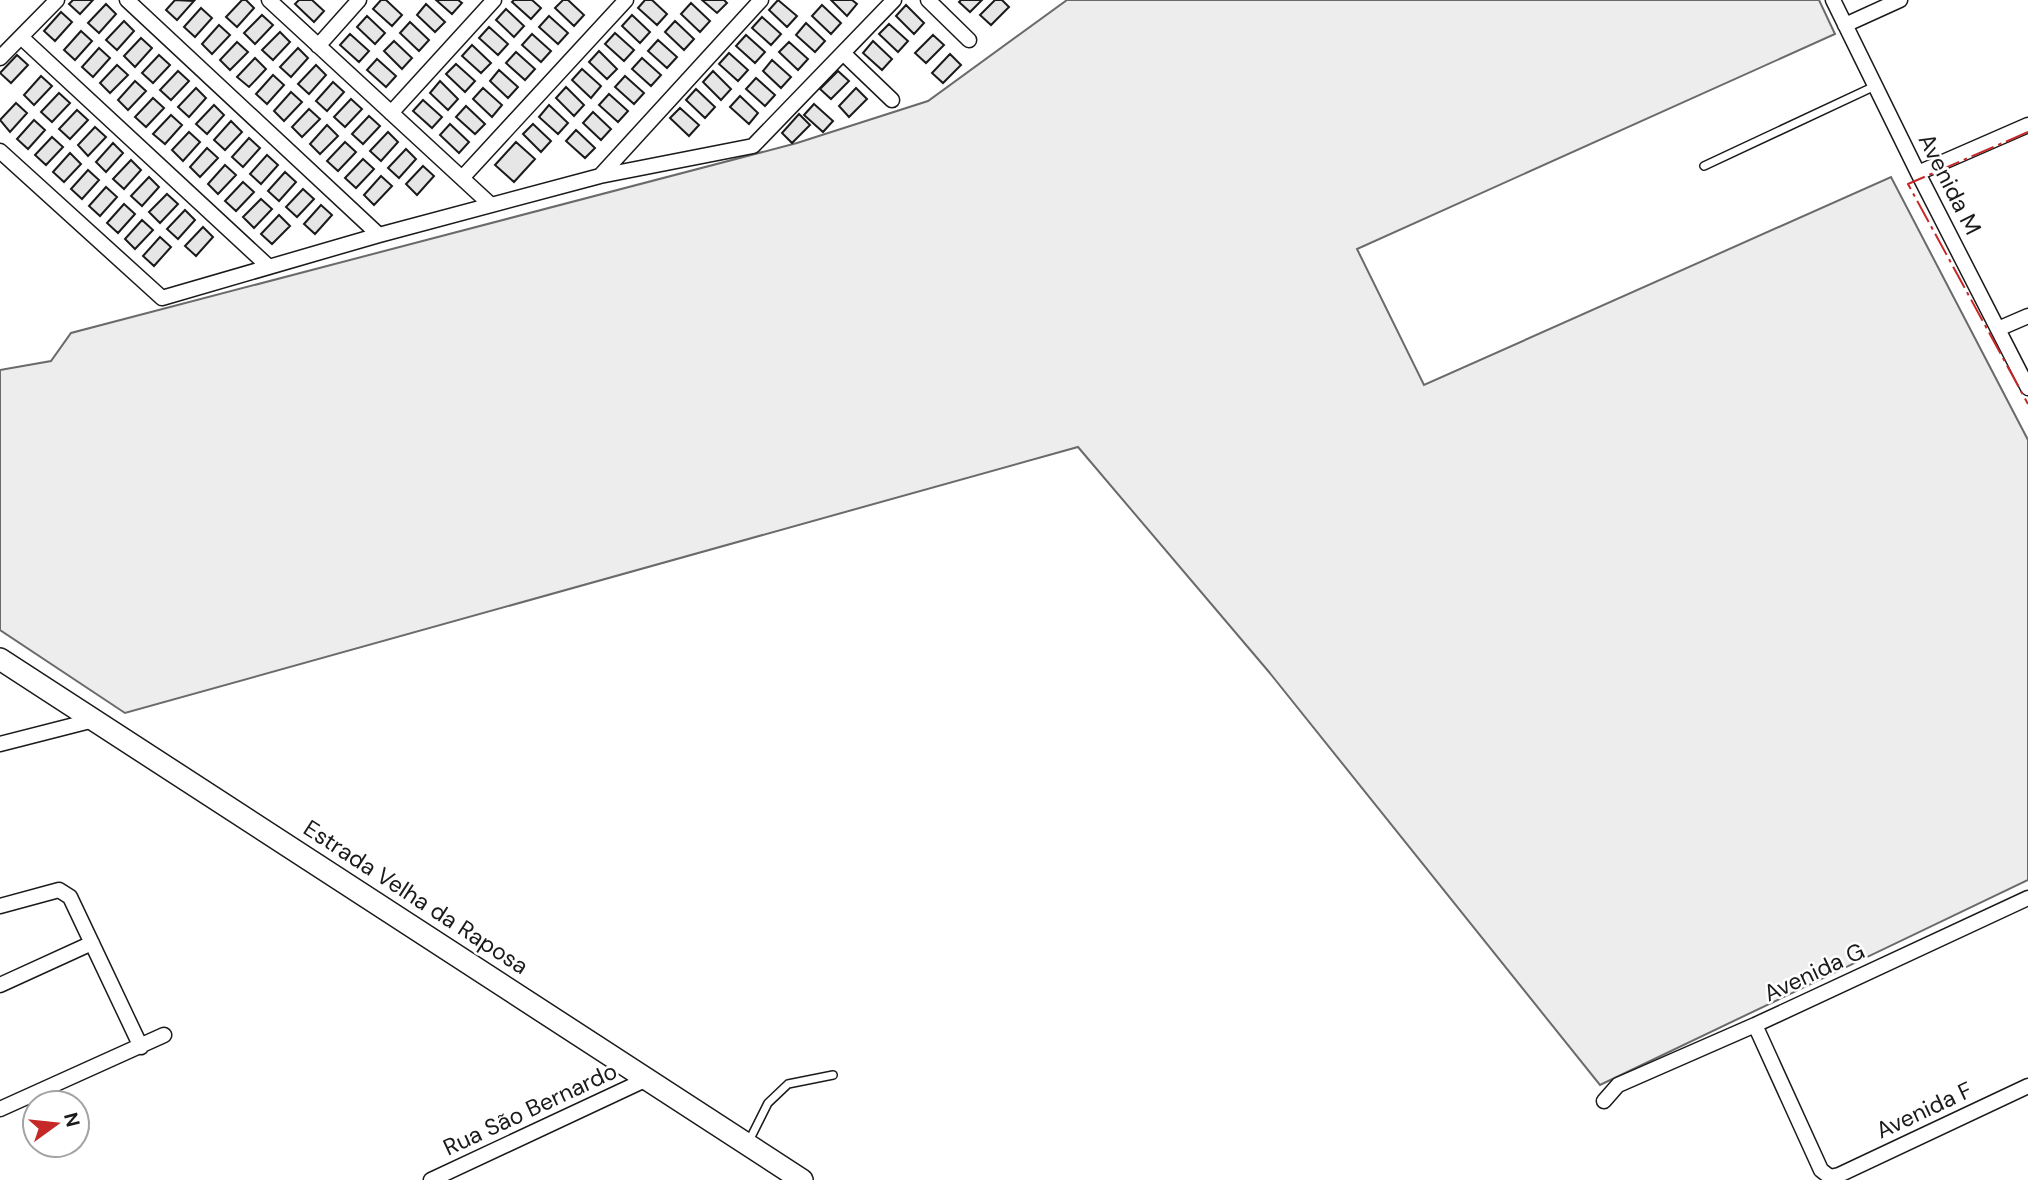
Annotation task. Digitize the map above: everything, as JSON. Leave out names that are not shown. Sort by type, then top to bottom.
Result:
[{"type":"street","points":[[0,58],[57,0]]},
{"type":"street","points":[[127,0],[379,235]]},
{"type":"street","points":[[268,0],[491,205]]},
{"type":"street","points":[[318,46],[359,0]]},
{"type":"street","points":[[391,113],[494,0]]},
{"type":"street","points":[[462,178],[626,0]]},
{"type":"street","points":[[600,176],[761,0]]},
{"type":"street","points":[[0,151],[162,298],[379,235],[600,176],[753,146],[894,0]]},
{"type":"street","points":[[929,0],[969,40]]},
{"type":"street","name":"Avenida M","points":[[1833,0],[2028,388]]},
{"type":"street","points":[[1845,25],[1900,0]]},
{"type":"street","points":[[20,37],[269,267]]},
{"type":"street","points":[[843,53],[892,100]]},
{"type":"street","points":[[1918,173],[2028,125]]},
{"type":"street","points":[[1998,329],[2028,316]]},
{"type":"street","name":"Estrada Velha da Raposa","points":[[0,659],[802,1180]]},
{"type":"street","points":[[0,744],[94,720]]},
{"type":"street","points":[[0,906],[60,890],[70,897],[141,1047]]},
{"type":"street","name":"Avenida G","points":[[1604,1101],[1618,1085],[1755,1025],[2028,898]]},
{"type":"street","points":[[0,985],[92,943]]},
{"type":"street","name":"Avenida F","points":[[1755,1025],[1821,1170],[1830,1177],[2028,1086]]},
{"type":"street","points":[[0,1110],[164,1035]]},
{"type":"street","name":"Rua São Bernardo","points":[[431,1180],[647,1079]]},
{"type":"lane","points":[[1704,166],[1875,86]]},
{"type":"lane","points":[[748,1144],[768,1103],[788,1084],[833,1075]]},
{"type":"shaded area","points":[[1067,0],[1819,0],[1835,34],[1357,249],[1424,385],[1891,177],[2028,440],[2028,880],[1600,1085],[1269,672],[1078,447],[125,713],[0,630],[0,370],[51,361],[71,333],[797,143],[928,101]]},
{"type":"building","points":[[73,0],[93,0],[80,14],[69,4]]},
{"type":"building","points":[[175,0],[194,1],[177,20],[166,10]]},
{"type":"building","points":[[242,0],[246,0],[254,8],[237,27],[226,17]]},
{"type":"building","points":[[299,0],[312,0],[324,11],[314,22],[295,4]]},
{"type":"building","points":[[381,0],[386,0],[402,15],[392,26],[373,9]]},
{"type":"building","points":[[436,0],[458,0],[462,3],[452,14]]},
{"type":"building","points":[[532,0],[541,8],[531,19],[512,2]]},
{"type":"building","points":[[563,0],[568,0],[584,15],[574,26],[555,8]]},
{"type":"building","points":[[645,0],[652,0],[667,14],[657,25],[638,8]]},
{"type":"building","points":[[702,0],[724,0],[727,3],[717,13]]},
{"type":"building","points":[[778,0],[797,16],[787,27],[769,10]]},
{"type":"building","points":[[831,0],[852,0],[857,4],[847,16]]},
{"type":"building","points":[[982,0],[970,12],[959,2]]},
{"type":"building","points":[[995,0],[1002,0],[1009,7],[991,25],[980,15]]},
{"type":"building","points":[[691,3],[710,21],[700,32],[681,14]]},
{"type":"building","points":[[106,4],[116,14],[99,33],[88,23]]},
{"type":"building","points":[[426,4],[445,22],[435,32],[417,15]]},
{"type":"building","points":[[822,5],[841,23],[831,34],[812,16]]},
{"type":"building","points":[[906,5],[924,23],[914,34],[896,16]]},
{"type":"building","points":[[201,8],[212,18],[195,37],[184,27]]},
{"type":"building","points":[[506,9],[524,26],[514,37],[496,20]]},
{"type":"building","points":[[61,12],[72,22],[55,41],[44,31]]},
{"type":"building","points":[[262,15],[273,25],[255,44],[244,33]]},
{"type":"building","points":[[632,15],[650,32],[640,43],[622,26]]},
{"type":"building","points":[[367,16],[385,33],[375,44],[357,27]]},
{"type":"building","points":[[549,16],[568,33],[558,44],[539,27]]},
{"type":"building","points":[[762,17],[781,34],[771,45],[752,28]]},
{"type":"building","points":[[124,21],[134,31],[117,50],[106,40]]},
{"type":"building","points":[[675,21],[694,39],[684,50],[665,32]]},
{"type":"building","points":[[410,22],[429,40],[419,51],[400,33]]},
{"type":"building","points":[[806,23],[825,41],[815,52],[796,35]]},
{"type":"building","points":[[889,24],[908,41],[898,52],[879,34]]},
{"type":"building","points":[[219,25],[230,35],[212,54],[202,44]]},
{"type":"building","points":[[489,27],[508,44],[498,55],[479,38]]},
{"type":"building","points":[[81,31],[92,41],[75,60],[64,50]]},
{"type":"building","points":[[280,32],[290,42],[273,60],[262,50]]},
{"type":"building","points":[[615,33],[634,50],[624,61],[605,44]]},
{"type":"building","points":[[350,34],[369,51],[359,62],[340,45]]},
{"type":"building","points":[[532,34],[551,51],[541,62],[522,45]]},
{"type":"building","points":[[746,35],[765,52],[755,63],[736,46]]},
{"type":"building","points":[[933,35],[944,45],[926,63],[915,53]]},
{"type":"building","points":[[141,38],[152,48],[135,67],[124,56]]},
{"type":"building","points":[[658,40],[677,57],[667,68],[648,51]]},
{"type":"building","points":[[394,41],[412,58],[402,69],[384,51]]},
{"type":"building","points":[[873,41],[892,59],[882,70],[863,53]]},
{"type":"building","points":[[237,42],[248,52],[230,70],[220,60]]},
{"type":"building","points":[[789,42],[808,59],[798,70],[779,52]]},
{"type":"building","points":[[472,45],[491,63],[481,73],[462,56]]},
{"type":"building","points":[[99,48],[110,58],[93,77],[82,67]]},
{"type":"building","points":[[298,48],[308,58],[291,77],[280,67]]},
{"type":"building","points":[[599,51],[617,69],[607,79],[589,62]]},
{"type":"building","points":[[516,52],[535,69],[525,80],[506,63]]},
{"type":"building","points":[[729,53],[748,70],[738,81],[719,64]]},
{"type":"building","points":[[950,54],[961,65],[943,83],[932,73]]},
{"type":"building","points":[[17,55],[28,65],[11,83],[0,73]]},
{"type":"building","points":[[159,55],[170,65],[153,83],[142,73]]},
{"type":"building","points":[[255,58],[266,69],[249,87],[237,77]]},
{"type":"building","points":[[642,58],[661,75],[651,86],[632,69]]},
{"type":"building","points":[[377,59],[396,76],[386,87],[367,70]]},
{"type":"building","points":[[772,60],[791,77],[781,88],[763,71]]},
{"type":"building","points":[[456,64],[475,81],[465,92],[446,74]]},
{"type":"building","points":[[117,65],[128,75],[110,93],[100,83]]},
{"type":"building","points":[[316,65],[326,75],[309,94],[298,84]]},
{"type":"building","points":[[582,69],[601,86],[591,98],[572,80]]},
{"type":"building","points":[[499,70],[518,87],[508,98],[490,81]]},
{"type":"building","points":[[178,71],[189,81],[171,100],[160,90]]},
{"type":"building","points":[[713,71],[731,89],[721,100],[703,82]]},
{"type":"building","points":[[838,71],[849,81],[831,99],[820,89]]},
{"type":"building","points":[[273,75],[284,85],[267,104],[256,94]]},
{"type":"building","points":[[41,76],[52,86],[34,105],[24,95]]},
{"type":"building","points":[[625,76],[644,93],[634,104],[615,87]]},
{"type":"building","points":[[756,78],[775,95],[765,106],[746,89]]},
{"type":"building","points":[[135,81],[146,91],[128,110],[118,100]]},
{"type":"building","points":[[440,81],[458,99],[448,110],[430,93]]},
{"type":"building","points":[[333,82],[344,92],[327,111],[316,101]]},
{"type":"building","points":[[566,87],[584,105],[574,116],[556,98]]},
{"type":"building","points":[[196,88],[206,98],[189,117],[178,107]]},
{"type":"building","points":[[483,88],[502,105],[492,117],[473,99]]},
{"type":"building","points":[[856,88],[867,99],[849,117],[839,106]]},
{"type":"building","points":[[696,89],[715,107],[705,118],[686,100]]},
{"type":"building","points":[[291,92],[302,102],[284,121],[274,111]]},
{"type":"building","points":[[59,93],[70,103],[52,122],[41,112]]},
{"type":"building","points":[[609,94],[628,111],[618,122],[599,105]]},
{"type":"building","points":[[740,96],[758,113],[749,124],[730,107]]},
{"type":"building","points":[[153,98],[164,108],[146,127],[135,117]]},
{"type":"building","points":[[351,99],[362,109],[345,127],[334,117]]},
{"type":"building","points":[[423,100],[442,117],[432,128],[413,111]]},
{"type":"building","points":[[16,103],[27,113],[10,132],[0,120]]},
{"type":"building","points":[[814,104],[833,121],[823,132],[804,115]]},
{"type":"building","points":[[214,105],[224,115],[207,134],[196,124]]},
{"type":"building","points":[[549,105],[568,123],[558,134],[539,117]]},
{"type":"building","points":[[466,106],[485,124],[475,134],[456,117]]},
{"type":"building","points":[[680,108],[699,125],[689,136],[670,118]]},
{"type":"building","points":[[309,109],[320,119],[302,137],[292,127]]},
{"type":"building","points":[[77,110],[88,120],[70,139],[59,129]]},
{"type":"building","points":[[593,112],[611,129],[601,140],[583,123]]},
{"type":"building","points":[[799,114],[810,125],[792,143],[782,133]]},
{"type":"building","points":[[171,115],[182,125],[165,144],[153,134]]},
{"type":"building","points":[[369,116],[380,126],[363,144],[352,134]]},
{"type":"building","points":[[34,120],[45,130],[28,149],[17,139]]},
{"type":"building","points":[[231,121],[242,132],[225,150],[214,140]]},
{"type":"building","points":[[450,124],[469,142],[459,153],[440,135]]},
{"type":"building","points":[[533,124],[551,141],[541,152],[523,134]]},
{"type":"building","points":[[327,125],[338,136],[320,154],[310,144]]},
{"type":"building","points":[[95,127],[106,137],[88,156],[78,145]]},
{"type":"building","points":[[576,130],[595,148],[585,158],[566,141]]},
{"type":"building","points":[[189,132],[200,142],[183,161],[172,150]]},
{"type":"building","points":[[388,132],[398,142],[381,161],[370,151]]},
{"type":"building","points":[[52,137],[63,147],[46,165],[35,155]]},
{"type":"building","points":[[249,138],[260,148],[243,167],[232,157]]},
{"type":"building","points":[[345,142],[356,152],[338,171],[327,161]]},
{"type":"building","points":[[516,142],[535,159],[514,182],[495,165]]},
{"type":"building","points":[[113,143],[123,153],[106,172],[96,162]]},
{"type":"building","points":[[207,148],[218,158],[200,177],[190,167]]},
{"type":"building","points":[[406,149],[416,159],[399,178],[388,168]]},
{"type":"building","points":[[70,153],[81,164],[64,182],[53,172]]},
{"type":"building","points":[[267,155],[278,165],[261,184],[250,174]]},
{"type":"building","points":[[363,159],[374,169],[356,188],[345,178]]},
{"type":"building","points":[[131,160],[141,170],[124,189],[113,179]]},
{"type":"building","points":[[225,165],[236,175],[218,194],[208,184]]},
{"type":"building","points":[[423,166],[434,176],[417,195],[406,184]]},
{"type":"building","points":[[88,170],[99,180],[82,199],[71,189]]},
{"type":"building","points":[[285,172],[296,182],[279,201],[268,191]]},
{"type":"building","points":[[381,176],[392,186],[374,205],[364,195]]},
{"type":"building","points":[[149,177],[159,187],[142,206],[131,196]]},
{"type":"building","points":[[243,182],[254,192],[236,211],[225,201]]},
{"type":"building","points":[[106,187],[117,197],[100,216],[89,206]]},
{"type":"building","points":[[303,189],[314,199],[297,217],[286,207]]},
{"type":"building","points":[[167,194],[178,204],[160,223],[149,212]]},
{"type":"building","points":[[261,199],[272,209],[254,228],[243,217]]},
{"type":"building","points":[[124,204],[135,214],[118,233],[107,223]]},
{"type":"building","points":[[321,205],[332,215],[315,234],[304,224]]},
{"type":"building","points":[[185,210],[195,220],[178,239],[167,229]]},
{"type":"building","points":[[279,215],[290,226],[272,244],[261,234]]},
{"type":"building","points":[[142,220],[153,230],[135,249],[125,239]]},
{"type":"building","points":[[203,227],[213,237],[196,256],[185,246]]},
{"type":"building","points":[[160,237],[171,247],[154,266],[143,256]]},
{"type":"power","points":[[2028,132],[1908,184],[2028,404]]}]
